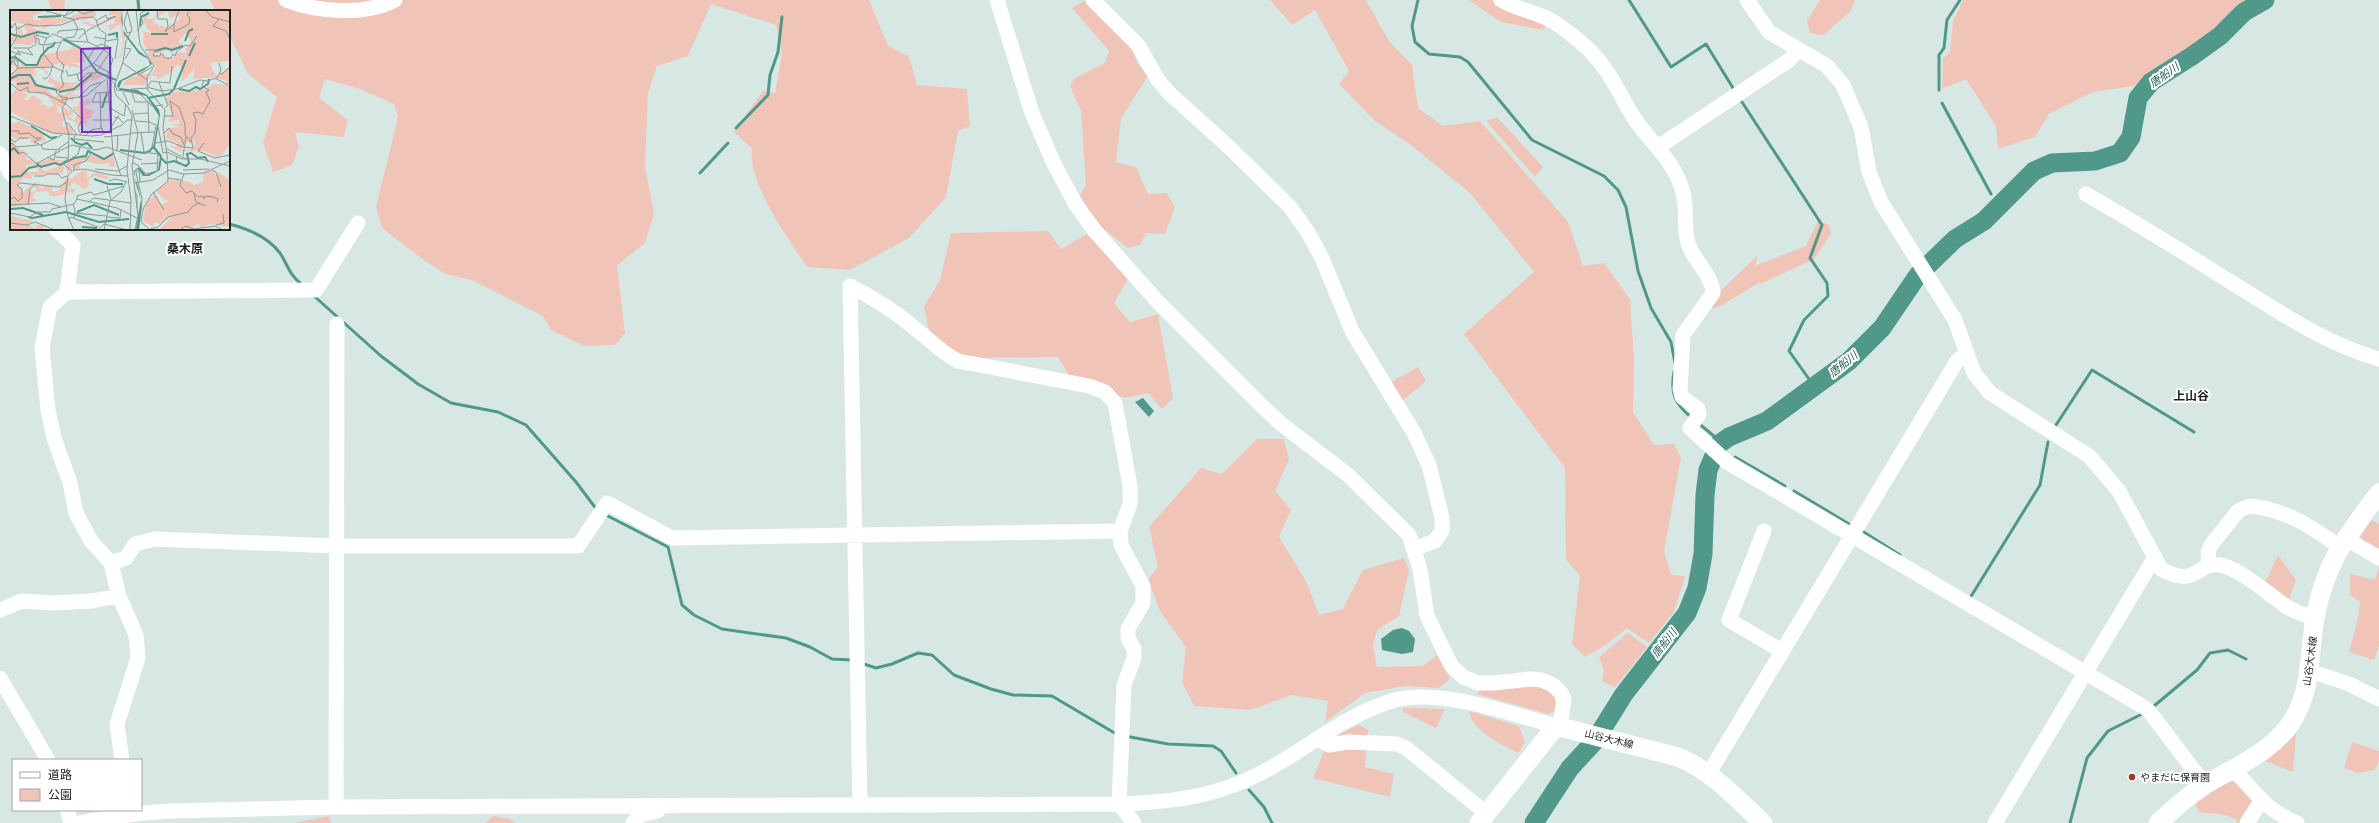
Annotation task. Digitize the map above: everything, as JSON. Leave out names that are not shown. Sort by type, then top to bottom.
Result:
[{"type":"main road","name":"山谷大木線","points":[[2158,823],[2175,807],[2205,786],[2255,756],[2277,739],[2294,719],[2305,694],[2310,671],[2315,619],[2329,566],[2342,543],[2379,493]]},
{"type":"main road","name":"山谷大木線","points":[[1556,726],[1678,757],[1697,765],[1763,823]]},
{"type":"main road","points":[[1482,818],[1556,726]]},
{"type":"street","points":[[286,0],[302,6],[336,10],[365,8],[395,0]]},
{"type":"street","points":[[79,823],[130,816],[336,807],[1119,804],[1172,802],[1232,787],[1265,771],[1357,715],[1396,700],[1428,698],[1453,699],[1556,726],[1561,719],[1564,700],[1561,693],[1553,685],[1542,680],[1530,679],[1494,683],[1478,682],[1462,677],[1451,665],[1427,616],[1414,549],[1408,535],[1398,523],[1348,475],[1280,423],[1261,405],[1157,301],[1095,231],[1076,205],[1054,164],[1032,113],[997,0]]},
{"type":"street","points":[[1093,0],[1138,45],[1158,80],[1169,93],[1290,207],[1307,231],[1321,256],[1352,331],[1414,433],[1429,465],[1442,518],[1442,531],[1435,541],[1414,549]]},
{"type":"street","points":[[1501,0],[1513,7],[1553,21],[1583,46],[1605,69],[1636,121],[1658,147],[1682,188],[1686,207],[1688,241],[1691,252],[1713,286],[1713,293],[1683,334],[1680,389],[1682,397],[1698,409],[1699,414],[1690,428],[1705,440],[1727,462],[2149,711],[2205,786]]},
{"type":"street","points":[[1747,0],[1769,32],[1826,66],[1843,85],[1861,127],[1869,172],[1882,202],[1917,259],[1931,278],[1954,320],[1966,353],[1979,381],[1990,393],[2026,414],[2051,433],[2089,456],[2119,491],[2161,569],[2173,576],[2192,576],[2209,566],[2226,566],[2240,573],[2289,608],[2315,619]]},
{"type":"street","points":[[1658,147],[1788,61],[1798,50]]},
{"type":"street","points":[[0,154],[10,172]]},
{"type":"street","points":[[2086,194],[2318,335],[2357,353],[2379,360]]},
{"type":"street","points":[[67,292],[316,290],[358,223]]},
{"type":"street","points":[[57,230],[74,245],[67,292],[50,307],[42,348],[48,410],[54,438],[70,483],[76,513],[91,541],[111,563],[119,596],[136,635],[138,658],[117,724],[122,759]]},
{"type":"street","points":[[860,805],[853,535],[850,286],[880,301],[918,330],[944,354],[958,361],[1089,386],[1106,392],[1115,403],[1130,486],[1130,504],[1120,531],[1120,545],[1143,586],[1143,603],[1128,629],[1128,638],[1134,649],[1134,658],[1124,685],[1121,745],[1119,804],[1134,823]]},
{"type":"street","points":[[336,807],[337,324]]},
{"type":"street","points":[[1709,774],[1851,535],[1957,361],[1966,353]]},
{"type":"street","points":[[111,563],[126,558],[135,544],[155,539],[337,546],[578,546],[607,503],[672,538],[1120,531]]},
{"type":"street","points":[[2209,566],[2208,552],[2211,545],[2238,512],[2249,506],[2289,515],[2342,543],[2379,558]]},
{"type":"street","points":[[1764,531],[1729,620],[1782,651]]},
{"type":"street","points":[[1995,823],[2083,673],[2155,557]]},
{"type":"street","points":[[0,610],[22,601],[52,603],[92,601],[119,596]]},
{"type":"street","points":[[2310,671],[2349,684],[2379,699]]},
{"type":"street","points":[[0,678],[47,759]]},
{"type":"street","points":[[1318,739],[1329,745],[1348,742],[1396,744],[1406,748],[1482,818]]},
{"type":"street","points":[[2233,769],[2261,801],[2282,817],[2297,823]]},
{"type":"street","points":[[2247,823],[2261,801]]},
{"type":"street","points":[[633,823],[640,815],[685,805]]},
{"type":"street","points":[[67,811],[71,823]]},
{"type":"green space","points":[[48,0],[65,0],[64,10],[52,10]]},
{"type":"green space","points":[[210,0],[869,0],[888,46],[909,57],[917,85],[967,89],[970,126],[958,131],[946,197],[909,238],[850,270],[807,267],[780,226],[763,194],[756,178],[752,163],[752,149],[734,132],[763,91],[775,93],[782,54],[776,25],[711,4],[688,56],[657,66],[648,93],[645,167],[654,214],[645,243],[617,265],[625,333],[615,345],[584,346],[551,330],[543,316],[472,280],[445,274],[421,258],[382,228],[376,207],[398,117],[394,104],[360,89],[325,79],[319,98],[348,120],[344,137],[295,132],[299,147],[292,165],[273,172],[263,143],[277,97],[248,74],[230,36],[230,10],[215,10]]},
{"type":"green space","points":[[1086,0],[1133,50],[1137,63],[1148,76],[1121,118],[1116,162],[1136,167],[1148,194],[1167,193],[1175,207],[1165,234],[1146,233],[1140,245],[1128,248],[1096,223],[1080,195],[1086,185],[1081,111],[1070,86],[1075,78],[1105,63],[1109,51],[1072,8]]},
{"type":"green space","points":[[1270,0],[1366,0],[1389,41],[1412,65],[1418,108],[1443,126],[1480,121],[1568,222],[1583,266],[1604,263],[1630,299],[1634,358],[1633,412],[1654,445],[1674,444],[1681,458],[1664,551],[1671,575],[1685,576],[1674,612],[1649,643],[1627,628],[1604,646],[1585,657],[1572,644],[1580,576],[1566,559],[1565,468],[1464,334],[1534,272],[1470,193],[1411,145],[1375,121],[1339,84],[1349,71],[1315,10],[1292,25]]},
{"type":"green space","points":[[1469,0],[1495,0],[1548,23],[1543,30],[1501,22]]},
{"type":"green space","points":[[1820,0],[1855,0],[1850,12],[1823,35],[1810,33],[1807,21]]},
{"type":"green space","points":[[1963,0],[2250,0],[2186,56],[2133,86],[2093,92],[2049,114],[2035,137],[1998,149],[1996,126],[1966,79],[1942,89],[1943,58],[1950,52],[1953,21]]},
{"type":"green space","points":[[1497,117],[1543,167],[1535,177],[1486,121]]},
{"type":"green space","points":[[1818,221],[1829,225],[1831,234],[1814,259],[1760,284],[1760,282],[1721,306],[1712,308],[1711,300],[1758,255],[1755,266],[1806,246]]},
{"type":"green space","points":[[1048,231],[1061,249],[1087,234],[1128,279],[1114,303],[1130,322],[1158,314],[1173,398],[1162,409],[1148,393],[1124,398],[1070,377],[1058,357],[952,358],[930,335],[924,307],[940,280],[951,233]]},
{"type":"green space","points":[[1418,367],[1426,381],[1401,402],[1390,383]]},
{"type":"green space","points":[[1257,439],[1284,439],[1289,459],[1275,491],[1291,510],[1279,537],[1307,583],[1319,615],[1343,609],[1363,570],[1404,558],[1409,571],[1399,616],[1377,630],[1373,646],[1377,667],[1423,666],[1437,655],[1450,679],[1438,688],[1405,686],[1365,693],[1325,722],[1328,701],[1292,695],[1250,710],[1194,706],[1182,682],[1186,647],[1160,611],[1148,580],[1158,567],[1149,527],[1201,468],[1222,474]]},
{"type":"green space","points":[[2372,520],[2379,524],[2379,554],[2357,542]]},
{"type":"green space","points":[[2278,555],[2296,580],[2288,602],[2264,585]]},
{"type":"green space","points":[[2379,568],[2379,646],[2374,660],[2349,652],[2358,619],[2360,602],[2350,595],[2350,574],[2375,580]]},
{"type":"green space","points":[[1628,633],[1647,647],[1615,687],[1602,681],[1604,671],[1599,657]]},
{"type":"green space","points":[[1534,686],[1545,689],[1555,698],[1556,710],[1548,714],[1477,694],[1481,689]]},
{"type":"green space","points":[[1403,708],[1445,709],[1436,728],[1403,712]]},
{"type":"green space","points":[[1469,711],[1519,726],[1525,742],[1518,753],[1481,731],[1475,725]]},
{"type":"green space","points":[[1358,725],[1369,730],[1366,738],[1337,740],[1337,735]]},
{"type":"green space","points":[[2296,734],[2293,772],[2265,761]]},
{"type":"green space","points":[[2352,742],[2379,751],[2379,761],[2375,770],[2358,773],[2344,768]]},
{"type":"green space","points":[[1366,748],[1365,767],[1394,774],[1390,797],[1313,778],[1324,751]]},
{"type":"green space","points":[[2223,781],[2238,782],[2255,801],[2244,823],[2236,823],[2237,820],[2223,815],[2199,812],[2195,802],[2207,795]]},
{"type":"green space","points":[[329,816],[331,823],[295,823]]},
{"type":"green space","points":[[493,816],[510,819],[516,823],[485,823]]},
{"type":"shaded area","points":[[1143,398],[1154,411],[1149,417],[1135,402]]},
{"type":"shaded area","points":[[1402,628],[1409,631],[1415,639],[1413,652],[1402,654],[1382,650],[1381,639],[1393,630]]},
{"type":"waterway","points":[[138,0],[139,10]]},
{"type":"waterway","points":[[1418,0],[1412,26],[1415,42],[1429,54],[1460,57],[1468,62],[1532,140],[1604,176],[1618,190],[1626,207],[1638,271],[1651,308],[1671,342],[1675,363]]},
{"type":"waterway","points":[[1629,0],[1671,67],[1706,44],[1733,88]]},
{"type":"waterway","points":[[1939,90],[1939,55],[1944,48],[1947,20],[1960,0]]},
{"type":"waterway","name":"唐船川","points":[[1534,823],[1570,768],[1594,742],[1624,694],[1687,613],[1697,588],[1703,554],[1705,495],[1708,470],[1719,444],[1729,437],[1767,421],[1849,361],[1882,328],[1918,275],[1955,239],[1984,221],[2034,171],[2052,163],[2095,161],[2120,153],[2131,137],[2138,98],[2151,82],[2220,36],[2244,12],[2265,0]]},
{"type":"waterway","points":[[736,128],[768,95],[770,75],[778,52],[782,17]]},
{"type":"waterway","points":[[1742,102],[1822,225],[1810,258],[1827,283],[1828,296],[1804,320],[1789,351],[1809,379],[1809,388]]},
{"type":"waterway","points":[[1942,103],[1991,194]]},
{"type":"waterway","points":[[700,173],[728,143]]},
{"type":"waterway","points":[[230,224],[258,234],[270,242],[280,253],[291,273],[301,284]]},
{"type":"waterway","points":[[314,296],[381,356],[418,384],[451,403],[498,412],[526,425],[576,482],[597,510]]},
{"type":"waterway","points":[[2056,425],[2092,370],[2194,432]]},
{"type":"waterway","points":[[1674,372],[1673,393],[1681,408],[1692,418]]},
{"type":"waterway","points":[[1698,423],[1714,436],[1719,444]]},
{"type":"waterway","points":[[1968,597],[1970,598],[2040,485],[2048,442]]},
{"type":"waterway","points":[[1735,457],[1785,486]]},
{"type":"waterway","points":[[1794,491],[1849,524]]},
{"type":"waterway","points":[[604,514],[668,547],[682,605],[694,615],[722,629],[786,638],[810,647],[832,659],[852,660]]},
{"type":"waterway","points":[[1862,531],[1900,555]]},
{"type":"waterway","points":[[2154,706],[2197,670],[2210,653],[2228,650],[2246,659]]},
{"type":"waterway","points":[[861,663],[876,668],[892,664],[918,653],[932,655],[954,675],[991,689],[1013,695],[1052,696],[1118,735]]},
{"type":"waterway","points":[[2070,823],[2087,758],[2108,731],[2144,713]]},
{"type":"waterway","points":[[1125,736],[1168,744],[1213,746],[1221,751],[1236,773]]},
{"type":"waterway","points":[[1249,790],[1264,807],[1272,823]]},
{"type":"place","name":"やまだに保育園","points":[[2132,777]]},
{"type":"district","name":"桑木原","points":[[185,248]]},
{"type":"district","name":"上山谷","points":[[2191,395]]}]
